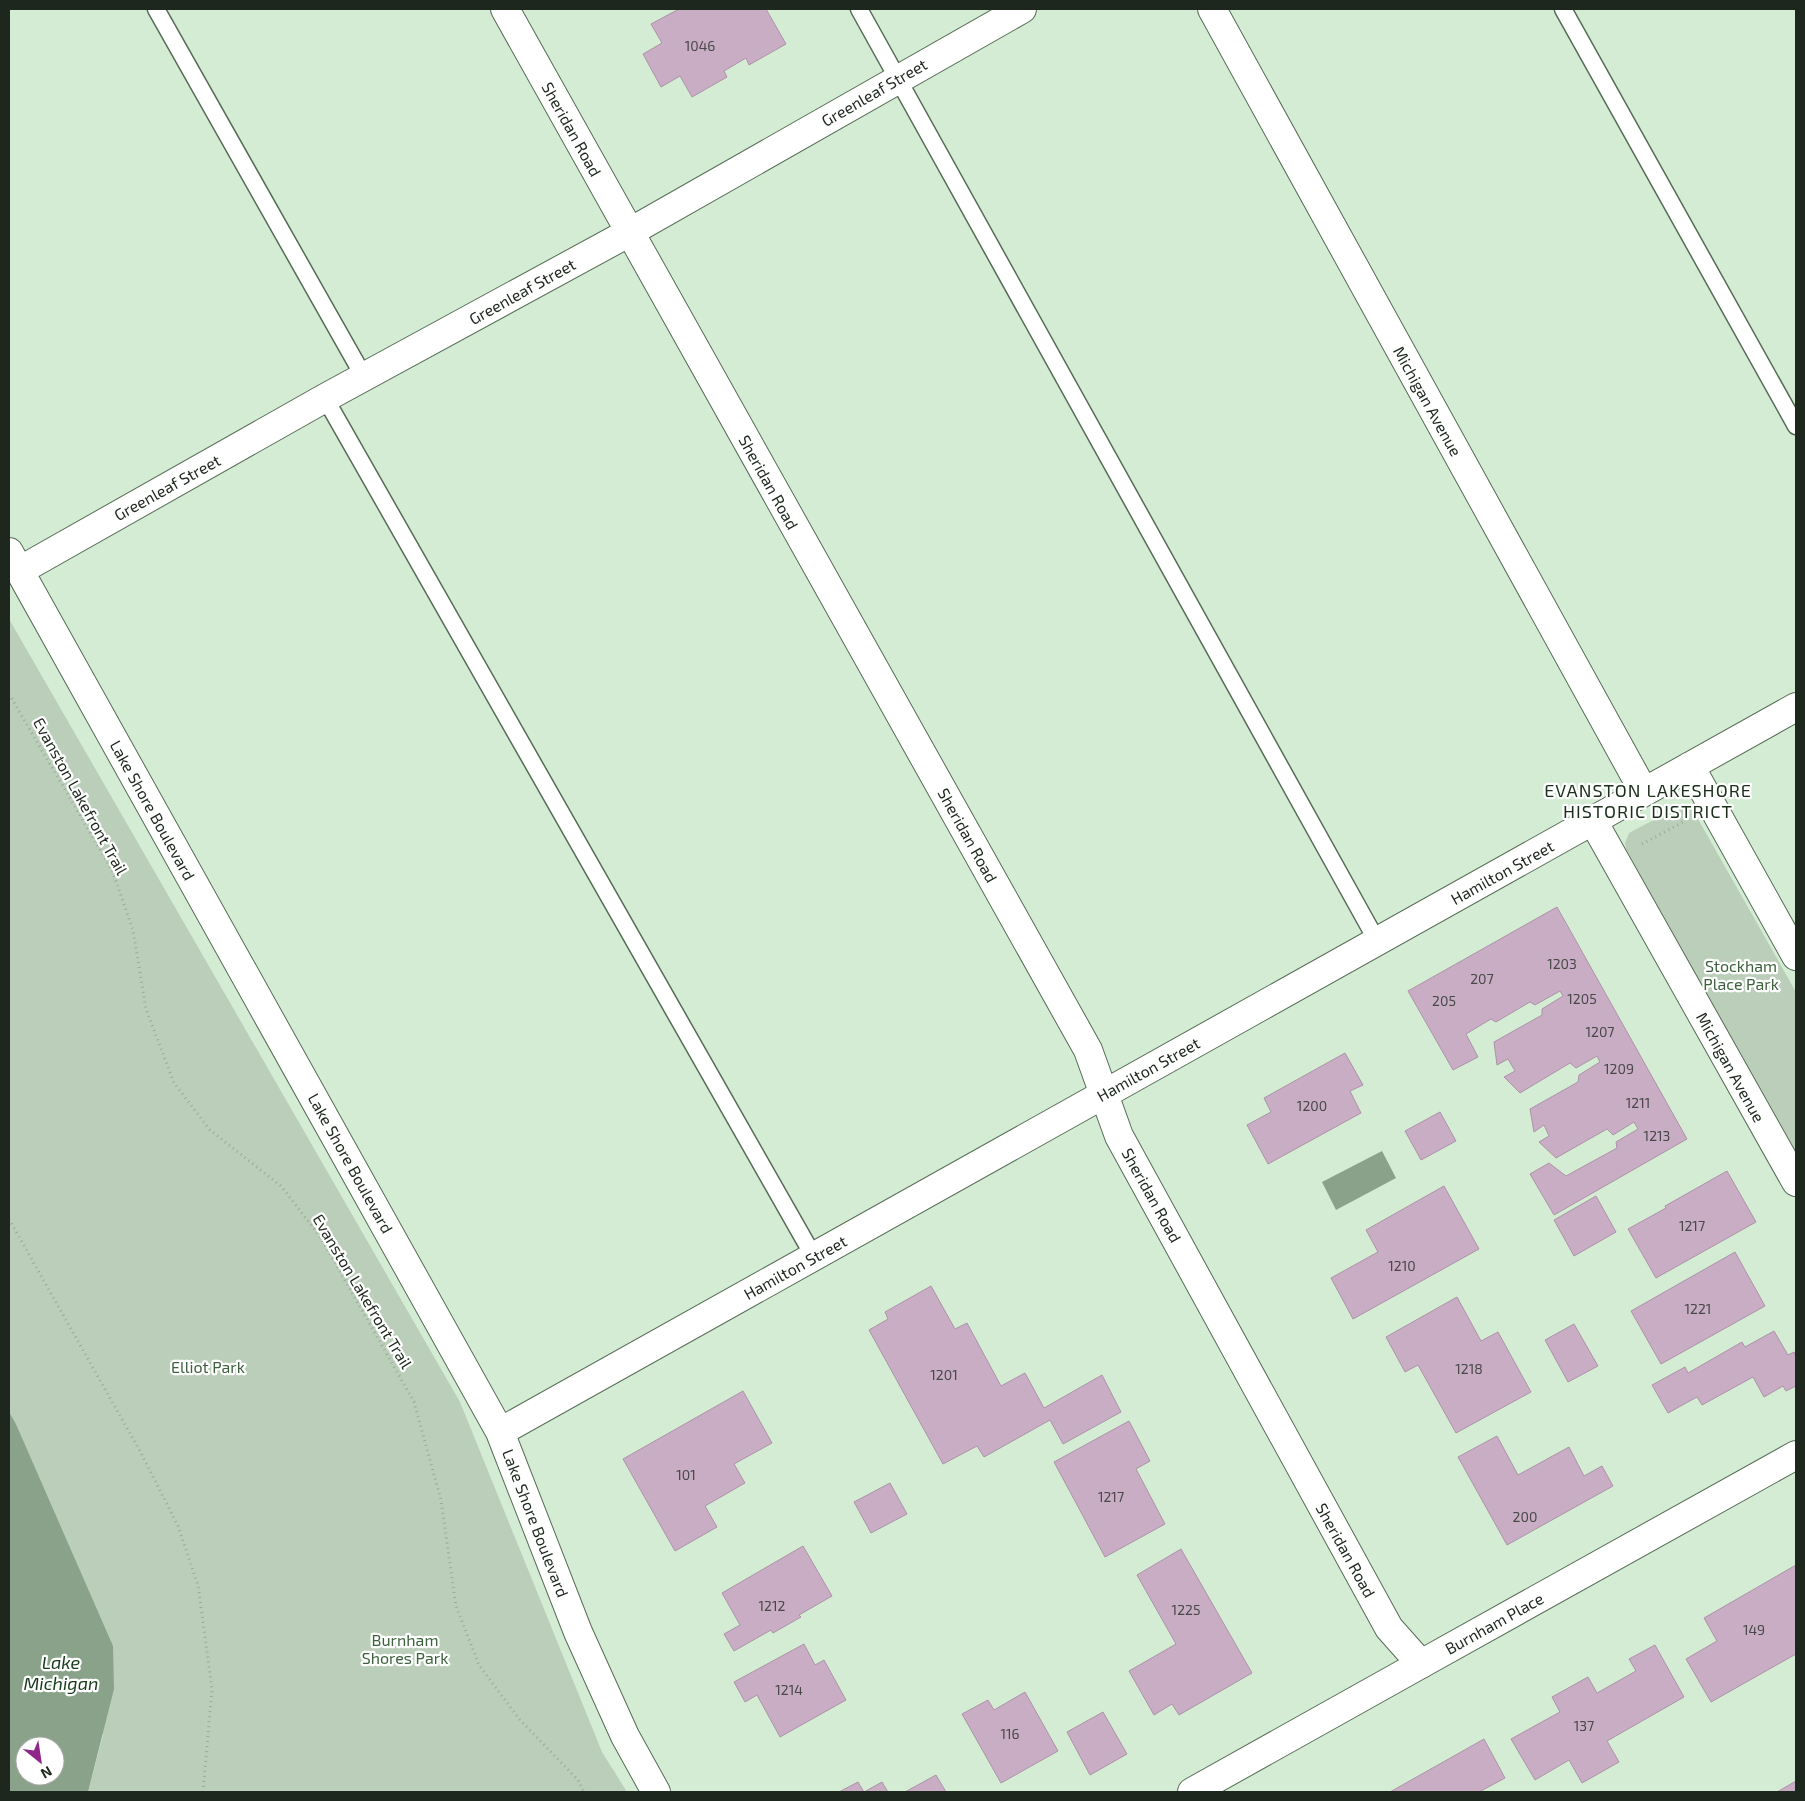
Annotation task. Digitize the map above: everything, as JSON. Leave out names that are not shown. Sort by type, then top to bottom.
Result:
[{"type":"street","name":"Sheridan Road","points":[[505,9],[1088,1050],[1119,1136],[1384,1620],[1422,1664]]},
{"type":"street","name":"Greenleaf Street","points":[[14,562],[325,398],[630,232],[1022,9]]},
{"type":"street","name":"Michigan Avenue","points":[[1212,9],[1644,792]]},
{"type":"street","name":"Lake Shore Boulevard","points":[[14,562],[500,1432],[578,1632],[626,1736],[656,1792]]},
{"type":"street","name":"Hamilton Street","points":[[500,1432],[1796,707]]},
{"type":"street","points":[[1690,766],[1796,956]]},
{"type":"street","name":"Michigan Avenue","points":[[1592,821],[1796,1182]]},
{"type":"street","name":"Burnham Place","points":[[1192,1792],[1796,1455]]},
{"type":"lane","points":[[156,9],[364,377]]},
{"type":"lane","points":[[859,9],[1377,941]]},
{"type":"lane","points":[[1563,9],[1796,426]]},
{"type":"lane","points":[[325,398],[814,1257]]},
{"type":"path","name":"Evanston Lakefront Trail","points":[[9,694],[112,870],[133,930],[146,1009],[174,1083],[210,1130],[281,1186],[326,1247],[414,1402],[441,1500],[456,1606],[479,1665],[520,1720],[578,1780],[584,1792]]},
{"type":"path","points":[[1639,846],[1691,818]]},
{"type":"path","points":[[9,1219],[141,1453],[178,1526],[184,1542],[198,1585],[212,1689],[203,1792]]},
{"type":"green space","name":"Elliot Park","points":[[9,619],[460,1402],[602,1752],[627,1792],[88,1792],[103,1735],[15,1422],[9,1412]]},
{"type":"green space","name":"Stockham Place Park","points":[[1682,805],[1691,807],[1796,992],[1796,1154],[1626,849],[1625,843],[1629,833]]},
{"type":"water","points":[[1382,1151],[1396,1178],[1336,1210],[1322,1182]]},
{"type":"water","name":"Lake Michigan","points":[[9,1412],[113,1646],[114,1689],[88,1792],[9,1792]]},
{"type":"building","points":[[679,9],[766,9],[786,44],[749,65],[746,58],[724,71],[727,77],[692,97],[680,76],[661,87],[643,54],[662,43],[651,24]]},
{"type":"building","points":[[1557,907],[1687,1139],[1554,1215],[1530,1174],[1549,1163],[1566,1176],[1617,1148],[1616,1142],[1638,1129],[1634,1122],[1613,1135],[1607,1129],[1556,1158],[1539,1142],[1549,1136],[1544,1125],[1534,1132],[1530,1109],[1578,1082],[1579,1075],[1600,1062],[1597,1056],[1576,1068],[1570,1063],[1520,1093],[1504,1077],[1515,1071],[1508,1059],[1497,1065],[1494,1042],[1542,1015],[1542,1009],[1563,996],[1560,991],[1535,1005],[1530,1002],[1496,1022],[1491,1019],[1466,1034],[1478,1057],[1453,1070],[1408,991]]},
{"type":"building","points":[[1345,1053],[1363,1085],[1350,1091],[1361,1113],[1268,1164],[1247,1125],[1271,1112],[1264,1098]]},
{"type":"building","points":[[1440,1112],[1456,1141],[1421,1160],[1405,1131]]},
{"type":"building","points":[[1727,1171],[1756,1222],[1656,1278],[1628,1229]]},
{"type":"building","points":[[1444,1186],[1479,1249],[1353,1319],[1331,1278],[1378,1252],[1366,1230]]},
{"type":"building","points":[[1596,1196],[1616,1232],[1574,1256],[1554,1220]]},
{"type":"building","points":[[1735,1252],[1765,1306],[1661,1364],[1631,1311]]},
{"type":"building","points":[[931,1286],[955,1329],[967,1323],[1001,1386],[1025,1373],[1044,1408],[1102,1375],[1121,1412],[1063,1444],[1050,1420],[984,1457],[977,1446],[943,1464],[869,1330],[888,1319],[885,1312]]},
{"type":"building","points":[[1457,1297],[1481,1341],[1498,1332],[1531,1392],[1456,1433],[1418,1365],[1405,1372],[1386,1337]]},
{"type":"building","points":[[1574,1324],[1598,1366],[1568,1382],[1545,1340]]},
{"type":"building","points":[[1774,1331],[1788,1355],[1794,1352],[1796,1357],[1796,1386],[1786,1391],[1783,1386],[1764,1397],[1753,1377],[1702,1405],[1697,1397],[1668,1413],[1652,1385],[1685,1367],[1688,1373],[1742,1342],[1745,1347]]},
{"type":"building","points":[[743,1391],[772,1443],[734,1464],[745,1483],[705,1506],[717,1527],[675,1551],[623,1459]]},
{"type":"building","points":[[1129,1421],[1150,1461],[1136,1469],[1165,1524],[1105,1557],[1054,1462]]},
{"type":"building","points":[[1497,1436],[1518,1475],[1569,1447],[1584,1476],[1602,1466],[1613,1486],[1507,1545],[1458,1457]]},
{"type":"building","points":[[890,1483],[907,1514],[871,1533],[854,1502]]},
{"type":"building","points":[[803,1546],[832,1596],[773,1633],[771,1630],[734,1651],[724,1634],[740,1625],[722,1593]]},
{"type":"building","points":[[1181,1549],[1252,1673],[1179,1715],[1172,1704],[1154,1715],[1129,1671],[1176,1644],[1137,1575]]},
{"type":"building","points":[[1796,1565],[1796,1654],[1711,1702],[1686,1659],[1717,1641],[1704,1618]]},
{"type":"building","points":[[804,1644],[815,1665],[824,1660],[846,1700],[780,1737],[757,1695],[745,1702],[734,1682]]},
{"type":"building","points":[[1655,1645],[1684,1697],[1607,1741],[1619,1762],[1582,1783],[1569,1760],[1535,1780],[1511,1739],[1560,1712],[1552,1697],[1588,1677],[1597,1693],[1636,1671],[1629,1659]]},
{"type":"building","points":[[1025,1692],[1058,1751],[1001,1783],[962,1714],[988,1700],[994,1710]]},
{"type":"building","points":[[1103,1712],[1127,1754],[1090,1775],[1067,1732]]},
{"type":"building","points":[[1484,1739],[1505,1778],[1479,1792],[1390,1792]]},
{"type":"building","points":[[936,1775],[946,1792],[905,1792]]},
{"type":"building","points":[[1796,1781],[1796,1792],[1777,1792]]},
{"type":"building","points":[[858,1782],[864,1792],[839,1792]]},
{"type":"building","points":[[882,1782],[888,1792],[864,1792]]},
{"type":"district","name":"EVANSTON LAKESHORE HISTORIC DISTRICT","points":[[1648,800]]},
{"type":"park label","name":"Burnham Shores Park","points":[[405,1648]]}]
